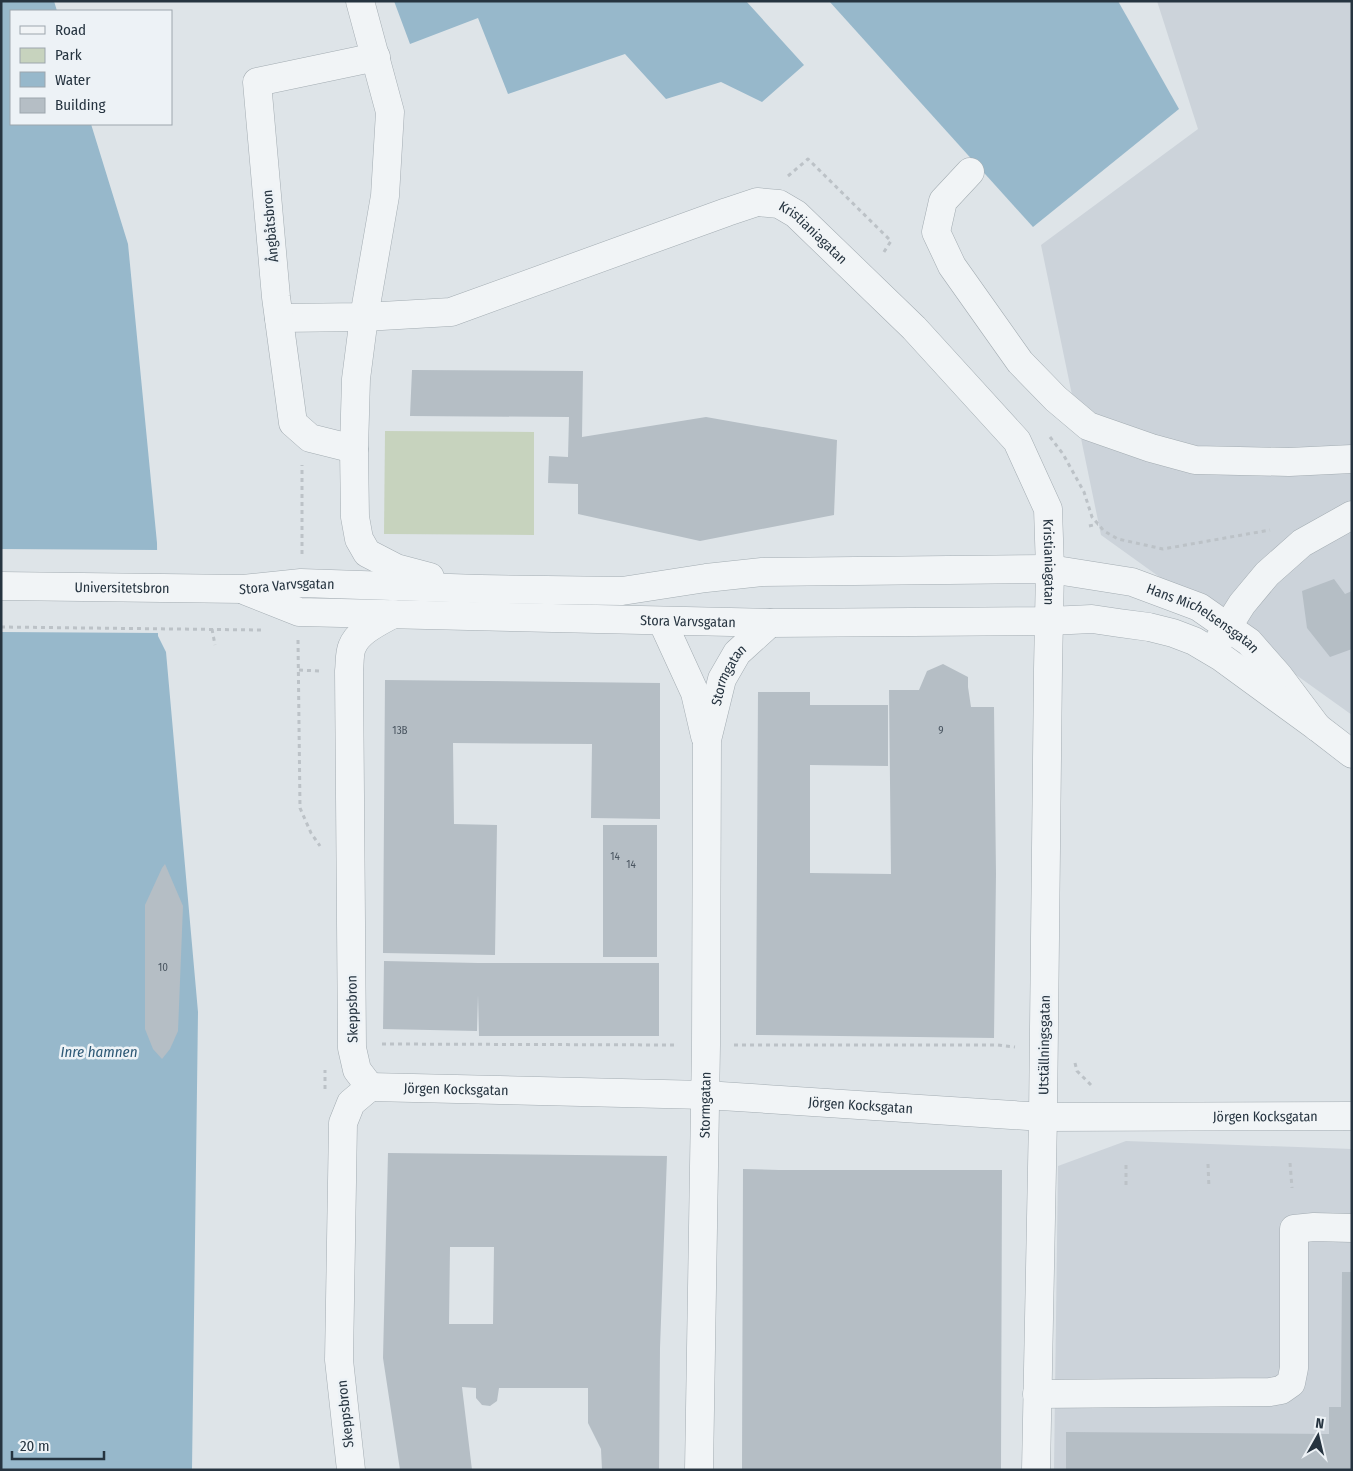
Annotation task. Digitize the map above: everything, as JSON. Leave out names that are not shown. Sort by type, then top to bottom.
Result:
[{"type":"street","points":[[360,1],[390,112],[385,196],[364,317],[356,379],[354,449],[355,517],[358,539],[367,553],[396,568],[480,589]]},
{"type":"street","name":"Ångbåtsbron","points":[[310,438],[293,423],[279,318],[257,82],[376,56]]},
{"type":"street","points":[[970,172],[943,201],[936,232],[952,266],[1020,362],[1056,400],[1088,426],[1151,448],[1195,460],[1290,462],[1352,459]]},
{"type":"street","name":"Kristianiagatan","points":[[279,318],[364,317],[450,312],[757,202],[779,204],[796,214],[914,328],[1017,441],[1048,509],[1049,621]]},
{"type":"street","points":[[310,438],[354,449]]},
{"type":"street","points":[[1212,652],[1242,604],[1274,568],[1302,544],[1352,515]]},
{"type":"street","name":"Stora Varvsgatan","points":[[243,589],[301,583],[480,589],[622,591],[706,578],[762,572],[1050,569]]},
{"type":"street","name":"Hans Michelsensgatan","points":[[1050,569],[1132,582],[1199,607],[1249,642],[1278,675],[1317,726]]},
{"type":"street","name":"Universitetsbron","points":[[1,586],[243,589]]},
{"type":"street","name":"Stora Varvsgatan","points":[[243,589],[299,612],[770,623],[1049,621]]},
{"type":"street","name":"Skeppsbron","points":[[351,1470],[339,1360],[343,1123],[351,1103],[370,1087],[357,1070],[352,1048],[349,671],[352,646],[362,633],[393,614]]},
{"type":"street","name":"Hans Michelsensgatan","points":[[1049,621],[1092,619],[1149,627],[1173,633],[1194,642],[1212,652],[1317,726],[1352,754]]},
{"type":"street","name":"Stormgatan","points":[[662,621],[695,693],[706,740],[705,1095],[699,1470]]},
{"type":"street","name":"Utställningsgatan","points":[[1036,1470],[1043,1117],[1049,621]]},
{"type":"street","name":"Stormgatan","points":[[706,740],[722,679],[737,653],[770,623]]},
{"type":"street","name":"Jörgen Kocksgatan","points":[[370,1087],[705,1095],[1043,1117],[1352,1116]]},
{"type":"street","points":[[1037,1394],[1270,1392],[1280,1390],[1291,1383],[1294,1368],[1294,1229],[1314,1227],[1352,1228]]},
{"type":"path","points":[[301,583],[302,459],[310,438]]},
{"type":"path","points":[[1089,526],[1098,524]]},
{"type":"path","points":[[299,612],[300,808],[311,832],[326,853]]},
{"type":"path","points":[[1,627],[268,630]]},
{"type":"path","points":[[212,629],[215,645]]},
{"type":"path","points":[[325,1069],[325,1086]]},
{"type":"path","points":[[1290,1163],[1292,1188]]},
{"type":"path","points":[[1208,1164],[1209,1188]]},
{"type":"path","points":[[1126,1165],[1126,1188]]},
{"type":"shaded area","points":[[1157,1],[1352,1],[1352,715],[1101,535],[1041,245],[1198,129]]},
{"type":"shaded area","points":[[1126,1141],[1352,1149],[1352,1470],[1054,1470],[1058,1166]]},
{"type":"green space","points":[[385,431],[534,432],[534,535],[384,534]]},
{"type":"water","name":"Inre hamnen","points":[[1,1],[54,1],[57,10],[10,10],[10,125],[91,125],[128,244],[157,543],[158,636],[166,652],[198,1012],[192,1470],[1,1470]]},
{"type":"water","points":[[394,1],[746,1],[804,65],[762,102],[721,82],[666,99],[625,54],[508,94],[478,18],[410,44]]},
{"type":"water","points":[[829,1],[1118,1],[1179,109],[1033,227]]},
{"type":"pier","points":[[1,549],[160,550],[160,633],[1,632]]},
{"type":"building","points":[[412,370],[583,371],[582,437],[706,417],[837,440],[834,515],[700,541],[578,514],[578,484],[548,483],[549,456],[568,457],[569,417],[410,416]]},
{"type":"building","points":[[1334,579],[1345,594],[1352,591],[1352,649],[1330,657],[1307,628],[1302,591]]},
{"type":"building","points":[[943,664],[968,677],[971,707],[994,707],[996,874],[994,1038],[756,1035],[758,692],[810,692],[810,705],[888,705],[888,766],[810,765],[810,873],[891,874],[889,690],[919,690],[927,671]]},
{"type":"building","points":[[385,680],[660,683],[660,819],[591,818],[592,744],[453,743],[454,824],[497,825],[495,955],[383,953]]},
{"type":"building","points":[[603,825],[657,825],[657,957],[603,957]]},
{"type":"building","points":[[165,864],[183,906],[178,1031],[170,1049],[162,1059],[153,1049],[145,1029],[145,905]]},
{"type":"building","points":[[384,961],[659,963],[659,1036],[479,1036],[478,995],[477,1031],[383,1029]]},
{"type":"building","points":[[388,1153],[667,1156],[660,1348],[659,1470],[602,1470],[601,1449],[588,1423],[588,1388],[499,1388],[497,1401],[490,1406],[482,1405],[476,1398],[476,1388],[462,1387],[472,1470],[400,1470],[383,1358]],"holes":[[[450,1247],[494,1247],[493,1324],[449,1324]]]},
{"type":"building","points":[[743,1169],[1002,1170],[1001,1470],[742,1470]]},
{"type":"building","points":[[1342,1272],[1352,1272],[1352,1470],[1066,1470],[1066,1432],[1329,1434],[1329,1407],[1341,1407]]}]
